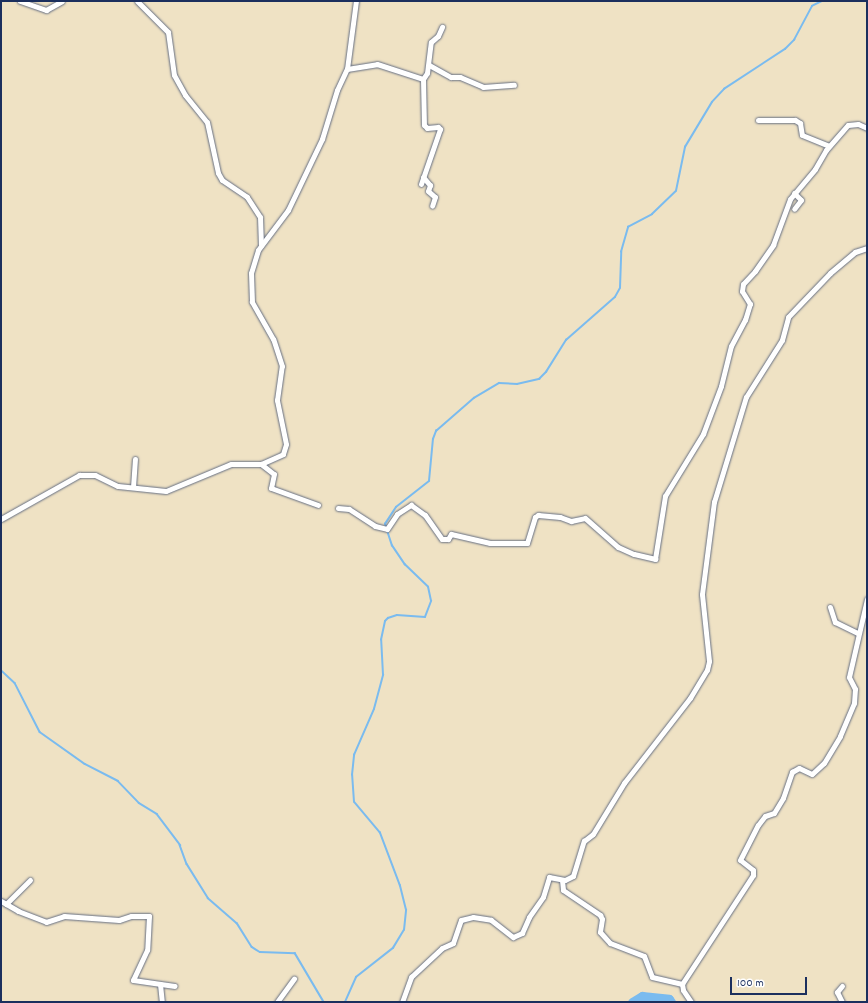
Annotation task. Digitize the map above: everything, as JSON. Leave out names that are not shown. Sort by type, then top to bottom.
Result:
[{"type":"street","points":[[20,1],[46,10],[62,1]]},
{"type":"street","points":[[137,1],[168,32],[174,75],[185,95],[207,122],[214,162],[220,177],[247,197],[260,217],[261,246]]},
{"type":"street","points":[[1,519],[79,475],[95,475],[112,484],[166,491],[231,464],[261,464],[280,457],[286,444],[278,407],[283,371],[273,338],[252,302],[251,273],[255,258],[261,246],[288,210],[310,169],[337,90],[348,69],[356,1]]},
{"type":"street","points":[[421,184],[440,129],[438,126],[427,128],[424,124],[423,78],[429,65],[431,42],[438,36],[442,27]]},
{"type":"street","points":[[348,69],[377,64],[423,78]]},
{"type":"street","points":[[429,65],[452,77],[460,77],[483,87],[514,85]]},
{"type":"street","points":[[758,120],[795,120],[800,123],[802,135],[830,146]]},
{"type":"street","points":[[338,508],[349,509],[375,526],[388,529],[398,514],[411,505],[425,515],[442,539],[448,539],[451,534],[490,542],[527,543],[535,517],[538,515],[560,517],[571,521],[585,518],[619,548],[655,559],[664,496],[703,434],[721,386],[731,346],[745,320],[750,304],[742,291],[742,286],[773,245],[784,208],[830,146],[848,125],[858,124],[867,128]]},
{"type":"street","points":[[423,177],[430,185],[428,191],[435,197],[432,206]]},
{"type":"street","points":[[794,193],[801,200],[794,209]]},
{"type":"street","points":[[402,1002],[412,976],[442,948],[453,943],[461,920],[473,917],[492,920],[515,937],[523,932],[527,920],[543,897],[549,877],[562,880],[573,876],[584,840],[595,832],[624,783],[684,708],[707,670],[709,654],[702,594],[713,508],[748,391],[782,340],[788,317],[830,273],[855,252],[867,248]]},
{"type":"street","points":[[133,487],[135,459]]},
{"type":"street","points":[[261,464],[274,474],[271,488],[318,506]]},
{"type":"street","points":[[691,1002],[683,990],[682,984],[753,875],[753,871],[740,860],[763,818],[773,813],[782,798],[791,773],[800,768],[812,774],[822,766],[837,743],[854,703],[855,689],[850,679],[851,668],[867,599]]},
{"type":"street","points":[[830,607],[835,621],[858,634]]},
{"type":"street","points":[[30,880],[4,903],[47,922],[64,916],[119,920],[131,916],[149,916],[147,950],[133,980],[176,986]]},
{"type":"street","points":[[562,880],[563,890],[600,915],[602,919],[600,932],[610,944],[644,956],[652,977],[682,984]]},
{"type":"street","points":[[277,1002],[294,979]]},
{"type":"street","points":[[160,984],[162,1002]]},
{"type":"street","points":[[842,986],[837,992],[842,1002]]},
{"type":"waterway","points":[[386,527],[385,524],[396,507],[429,481],[433,439],[436,431],[474,398],[499,383],[517,384],[539,379],[546,372],[566,340],[615,297],[620,288],[621,252],[628,227],[652,214],[676,191],[685,147],[712,102],[724,89],[785,49],[794,40],[812,6],[822,1]]},
{"type":"waterway","points":[[345,1002],[356,977],[393,948],[404,930],[406,910],[400,886],[380,833],[354,802],[352,775],[354,755],[374,709],[383,675],[381,640],[385,621],[388,618],[397,615],[425,617],[431,601],[428,587],[405,565],[392,546],[387,531]]},
{"type":"waterway","points":[[1,670],[15,683],[40,732],[85,764],[118,781],[139,803],[157,814],[180,845],[187,864],[208,898],[237,923],[252,947],[260,952],[295,953],[324,1002]]},
{"type":"waterway","points":[[632,1002],[642,996],[669,999],[671,1002]]}]
